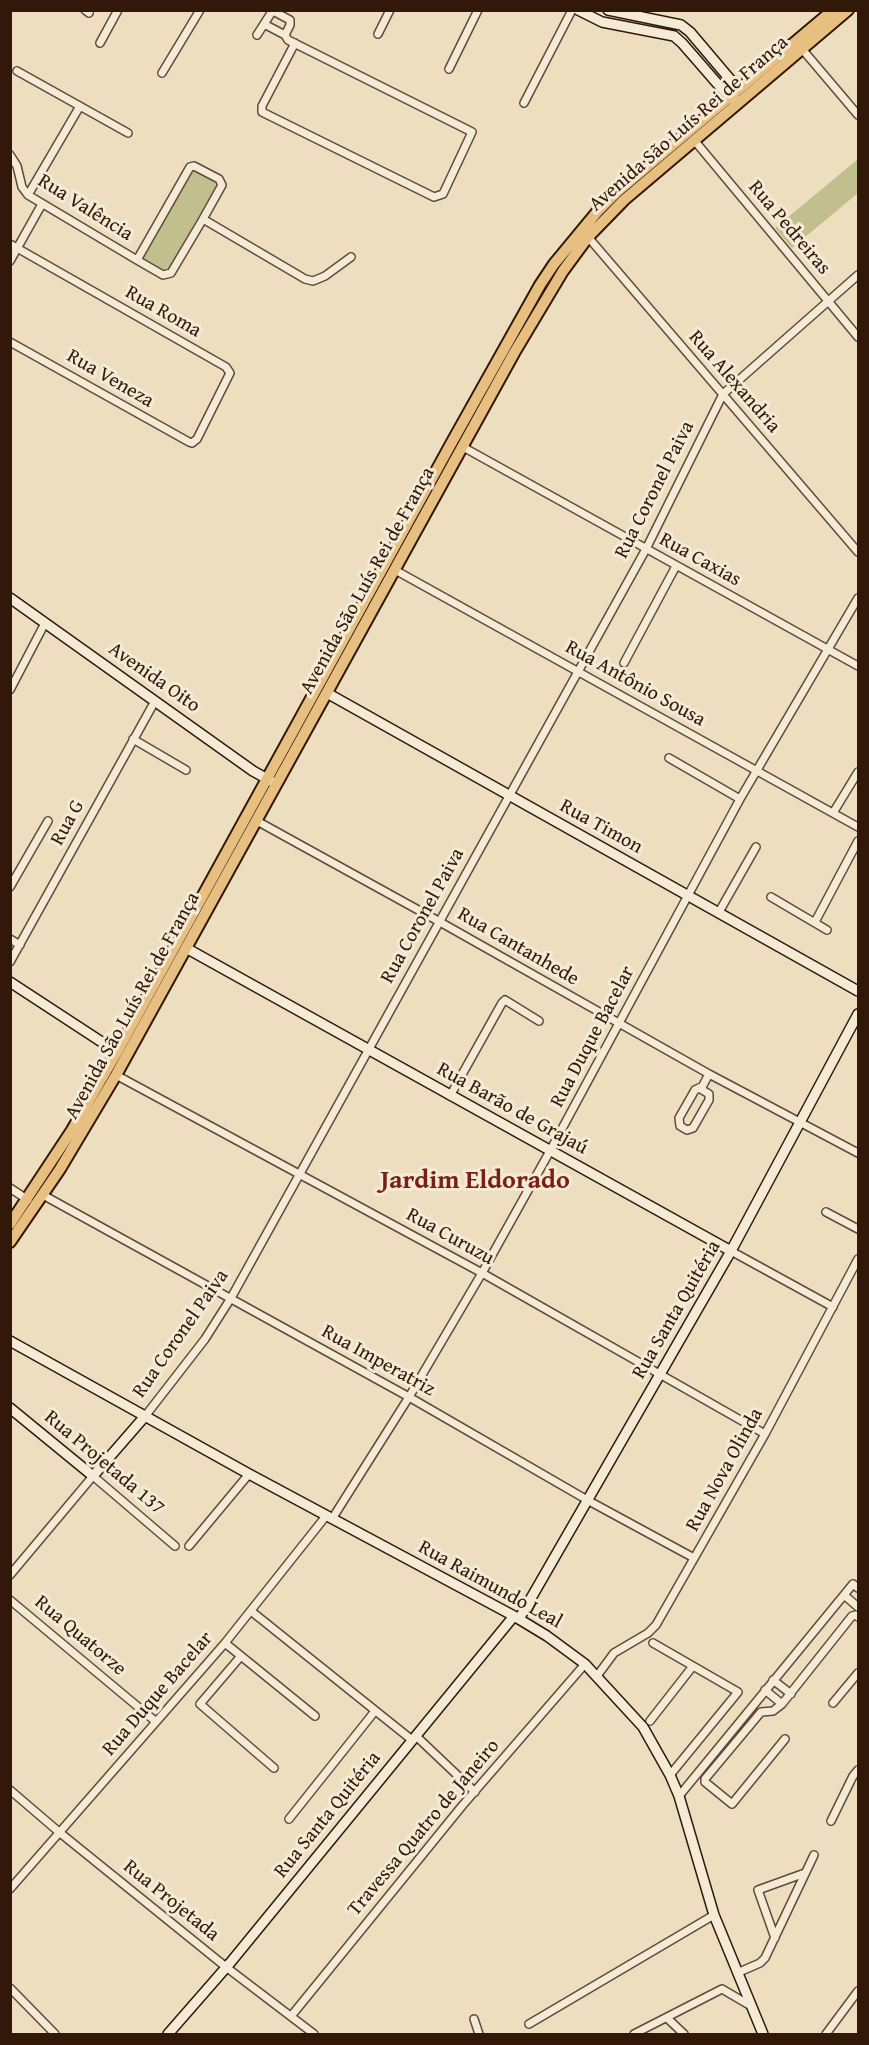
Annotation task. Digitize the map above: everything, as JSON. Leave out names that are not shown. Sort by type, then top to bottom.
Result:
[{"type":"main road","name":"Avenida São Luís Rei de França","points":[[10,1242],[43,1195],[116,1075],[257,821],[273,781],[452,442],[554,264],[597,212],[635,176],[833,10]]},
{"type":"main road","name":"Avenida São Luís Rei de França","points":[[10,1224],[28,1200],[72,1130],[173,951],[327,693],[543,302],[563,270],[588,237],[624,200],[848,10]]},
{"type":"street","points":[[99,44],[118,10]]},
{"type":"street","points":[[162,73],[200,10]]},
{"type":"street","points":[[378,34],[390,10]]},
{"type":"street","points":[[448,69],[478,10]]},
{"type":"street","points":[[524,103],[572,10]]},
{"type":"street","points":[[578,10],[602,22],[670,34],[680,40],[729,97],[740,102]]},
{"type":"street","points":[[608,10],[673,22],[684,27],[734,84],[741,87]]},
{"type":"street","points":[[257,35],[273,11],[290,20],[285,35]]},
{"type":"street","points":[[650,30],[651,18]]},
{"type":"street","points":[[264,24],[295,43],[472,132],[443,194],[434,197],[262,112],[262,106],[295,43]]},
{"type":"street","points":[[802,49],[858,115]]},
{"type":"street","points":[[17,70],[128,133]]},
{"type":"street","points":[[28,195],[80,106]]},
{"type":"street","name":"Rua Pedreiras","points":[[694,140],[858,337]]},
{"type":"street","name":"Rua Valência","points":[[10,155],[17,166],[22,187],[28,195],[160,274],[171,273],[203,219]]},
{"type":"street","points":[[137,260],[190,167],[194,166],[221,182],[222,185],[203,219],[305,279],[313,281],[325,276],[351,256]]},
{"type":"street","points":[[10,261],[14,246],[42,204]]},
{"type":"street","points":[[752,210],[759,205]]},
{"type":"street","name":"Rua Alexandria","points":[[588,237],[858,549]]},
{"type":"street","name":"Rua Roma","points":[[14,246],[229,369],[229,376],[194,442]]},
{"type":"street","name":"Rua Coronel Paiva","points":[[10,1575],[146,1415],[205,1339],[231,1298],[646,549],[723,394],[858,275]]},
{"type":"street","name":"Rua Veneza","points":[[10,342],[189,442],[194,442]]},
{"type":"street","name":"Rua Caxias","points":[[463,447],[548,490],[646,549],[858,666]]},
{"type":"street","points":[[624,663],[676,566]]},
{"type":"street","name":"Rua Antônio Sousa","points":[[395,570],[858,827]]},
{"type":"street","name":"Avenida Oito","points":[[10,598],[273,781]]},
{"type":"street","name":"Rua Duque Bacelar","points":[[10,1889],[225,1643],[329,1518],[410,1397],[550,1151],[740,799],[858,598]]},
{"type":"street","points":[[10,690],[45,623]]},
{"type":"street","name":"Rua Timon","points":[[327,693],[858,991]]},
{"type":"street","name":"Rua G","points":[[10,962],[154,700]]},
{"type":"street","points":[[133,739],[186,770]]},
{"type":"street","points":[[669,758],[740,799]]},
{"type":"street","points":[[833,813],[858,772]]},
{"type":"street","points":[[10,887],[48,821]]},
{"type":"street","name":"Rua Cantanhede","points":[[257,821],[709,1074],[858,1153]]},
{"type":"street","points":[[815,922],[858,841]]},
{"type":"street","points":[[719,912],[756,847]]},
{"type":"street","points":[[771,897],[827,930]]},
{"type":"street","points":[[10,939],[20,945]]},
{"type":"street","points":[[173,951],[186,948]]},
{"type":"street","name":"Rua Barão de Grajaú","points":[[186,948],[833,1307]]},
{"type":"street","points":[[10,982],[117,1052]]},
{"type":"street","points":[[450,1096],[501,1003],[505,1000],[540,1021]]},
{"type":"street","name":"Rua Santa Quitéria","points":[[168,2034],[517,1618],[589,1501],[661,1375],[801,1123],[858,1014]]},
{"type":"street","points":[[701,1089],[709,1074]]},
{"type":"street","name":"Rua Curuzu","points":[[116,1075],[482,1273],[765,1434]]},
{"type":"street","points":[[701,1089],[709,1094],[709,1100],[693,1128],[687,1130],[680,1126],[679,1118],[695,1090],[701,1089]]},
{"type":"street","points":[[10,1188],[28,1200]]},
{"type":"street","name":"Rua Imperatriz","points":[[43,1195],[410,1397],[589,1501],[694,1558]]},
{"type":"street","points":[[826,1212],[858,1229]]},
{"type":"street","name":"Rua Nova Olinda","points":[[597,1676],[614,1653],[652,1630],[765,1434],[858,1259]]},
{"type":"street","name":"Rua Raimundo Leal","points":[[10,1341],[329,1518],[517,1618],[547,1636],[585,1664],[643,1727],[670,1775],[679,1796],[714,1915],[763,2034]]},
{"type":"street","name":"Rua Projetada 137","points":[[10,1408],[175,1546]]},
{"type":"street","points":[[189,1545],[249,1474]]},
{"type":"street","points":[[679,1796],[853,1584],[858,1588]]},
{"type":"street","points":[[842,1597],[858,1608]]},
{"type":"street","name":"Rua Quatorze","points":[[10,1600],[155,1721]]},
{"type":"street","points":[[251,1611],[375,1711],[414,1738],[475,1792]]},
{"type":"street","points":[[785,1739],[732,1804],[705,1782],[705,1779],[761,1712],[773,1711],[782,1704],[852,1616],[858,1617]]},
{"type":"street","points":[[225,1643],[315,1716]]},
{"type":"street","points":[[653,1643],[737,1691],[738,1694],[670,1775]]},
{"type":"street","points":[[241,1656],[200,1704],[274,1768]]},
{"type":"street","name":"Travessa Quatro de Janeiro","points":[[292,2015],[475,1792],[585,1664]]},
{"type":"street","points":[[650,1721],[693,1666]]},
{"type":"street","points":[[833,1703],[858,1673]]},
{"type":"street","points":[[773,1680],[791,1694]]},
{"type":"street","points":[[765,1690],[782,1704]]},
{"type":"street","points":[[289,1819],[375,1711]]},
{"type":"street","points":[[831,1821],[858,1770]]},
{"type":"street","name":"Rua Projetada","points":[[10,1790],[226,1967],[314,2034]]},
{"type":"street","points":[[737,1973],[764,1960],[814,1855]]},
{"type":"street","points":[[775,1938],[758,1890],[805,1873]]},
{"type":"street","points":[[529,2024],[714,1915]]},
{"type":"street","points":[[10,1988],[55,2034]]},
{"type":"street","points":[[634,2034],[722,1989],[751,2006]]},
{"type":"street","points":[[826,2034],[858,1991]]},
{"type":"street","points":[[667,2018],[684,2034]]},
{"type":"street","points":[[474,2019],[479,2034]]},
{"type":"shaded area","points":[[858,159],[858,193],[792,248],[775,228]]},
{"type":"shaded area","points":[[195,170],[215,182],[216,186],[169,268],[164,270],[142,256],[191,171]]},
{"type":"district","name":"Jardim Eldorado","points":[[475,1181]]}]
